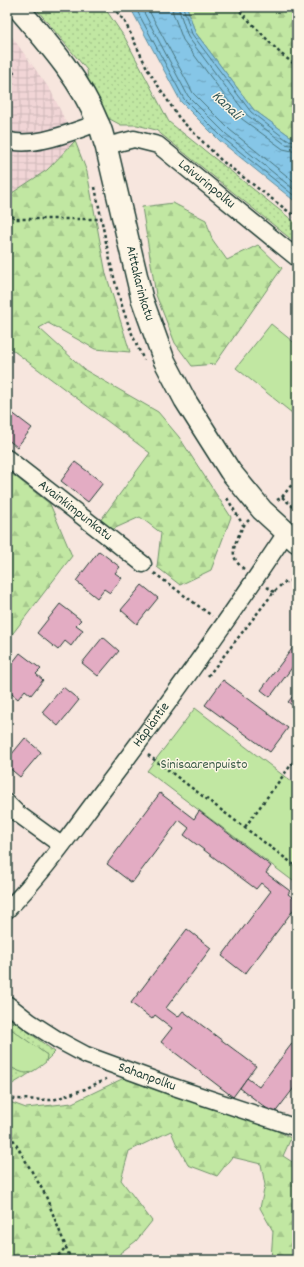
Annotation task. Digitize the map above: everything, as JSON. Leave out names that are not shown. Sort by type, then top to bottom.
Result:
[{"type":"main road","name":"Aittakarinkatu","points":[[17,7],[55,51],[82,91],[98,122],[106,146],[142,299],[164,360],[185,400],[230,470],[262,510],[291,538]]},
{"type":"street","points":[[7,140],[15,143],[41,141],[98,122]]},
{"type":"street","name":"Laivurinpolku","points":[[106,146],[134,139],[158,145],[297,258]]},
{"type":"street","name":"Avainkimpunkatu","points":[[7,458],[143,564]]},
{"type":"street","name":"Häpläntie","points":[[7,910],[21,896],[61,845],[136,746],[224,625],[291,538]]},
{"type":"street","points":[[7,804],[61,845]]},
{"type":"street","name":"Sahanpolku","points":[[7,1004],[30,1022],[58,1040],[86,1055],[178,1089],[297,1128]]},
{"type":"path","points":[[114,7],[125,22],[148,70],[179,118],[222,161],[297,218]]},
{"type":"path","points":[[236,7],[281,54],[297,66]]},
{"type":"path","points":[[7,212],[16,219],[102,218]]},
{"type":"path","points":[[282,497],[297,478]]},
{"type":"path","points":[[143,564],[224,625]]},
{"type":"path","points":[[136,746],[297,867]]},
{"type":"path","points":[[244,827],[297,757]]},
{"type":"path","points":[[7,1096],[14,1099],[53,1100],[85,1089],[124,1069]]},
{"type":"path","points":[[7,1129],[45,1194],[71,1260]]},
{"type":"path","points":[[54,1260],[66,1247]]},
{"type":"shaded area","points":[[7,30],[51,91],[75,141],[47,170],[9,195],[7,193]]},
{"type":"green space","points":[[33,7],[104,7],[125,38],[169,122],[297,224],[297,244],[156,130],[137,125],[121,125],[106,117],[89,89],[87,70]]},
{"type":"green space","points":[[187,7],[297,7],[297,137],[290,136],[254,110],[195,32]]},
{"type":"green space","points":[[75,141],[87,172],[106,274],[130,352],[95,349],[48,323],[39,328],[85,370],[158,412],[179,437],[231,517],[211,570],[180,585],[157,567],[161,533],[140,517],[111,530],[100,521],[150,453],[7,346],[7,193],[9,195],[47,170]]},
{"type":"green space","points":[[173,203],[206,220],[212,239],[227,260],[258,245],[282,268],[215,364],[192,366],[175,343],[156,295],[142,207]]},
{"type":"green space","points":[[271,324],[297,345],[297,417],[236,368]]},
{"type":"green space","points":[[7,470],[50,504],[72,556],[7,641]]},
{"type":"green space","name":"Sinisaarenpuisto","points":[[195,708],[297,786],[297,884],[147,771]]},
{"type":"green space","points":[[7,1016],[55,1052],[32,1071],[7,1087]]},
{"type":"green space","points":[[7,1026],[47,1055],[46,1062],[35,1070],[27,1073],[23,1073],[7,1065]]},
{"type":"green space","points":[[126,1077],[254,1119],[291,1138],[283,1156],[297,1165],[297,1260],[271,1260],[273,1231],[260,1208],[265,1185],[261,1164],[232,1157],[217,1176],[188,1165],[171,1131],[129,1151],[121,1180],[152,1221],[136,1241],[120,1253],[122,1260],[7,1260],[7,1101],[26,1108],[72,1103]]},
{"type":"water","name":"Kanali","points":[[130,7],[187,7],[195,32],[254,110],[290,136],[297,137],[297,203],[220,141],[181,102]]},
{"type":"building","points":[[7,64],[15,73],[7,80]]},
{"type":"building","points":[[7,409],[32,428],[17,447],[7,439]]},
{"type":"building","points":[[75,462],[103,483],[88,502],[61,481]]},
{"type":"building","points":[[99,551],[120,567],[115,573],[122,578],[110,593],[104,589],[97,598],[76,581]]},
{"type":"building","points":[[142,585],[158,598],[137,624],[121,610]]},
{"type":"building","points":[[60,604],[81,620],[76,625],[83,630],[71,646],[65,641],[58,650],[37,633]]},
{"type":"building","points":[[103,637],[119,651],[98,676],[82,663]]},
{"type":"building","points":[[297,642],[297,661],[270,697],[261,690]]},
{"type":"building","points":[[20,653],[41,669],[36,674],[43,680],[31,695],[25,690],[18,699],[7,690],[7,670]]},
{"type":"building","points":[[223,680],[288,728],[270,752],[205,705]]},
{"type":"building","points":[[63,687],[79,700],[58,726],[42,712]]},
{"type":"building","points":[[297,691],[297,709],[288,702]]},
{"type":"building","points":[[25,738],[41,752],[20,777],[7,766],[7,760]]},
{"type":"building","points":[[160,793],[194,819],[199,811],[271,866],[266,873],[290,891],[288,894],[297,901],[297,905],[245,974],[222,956],[271,891],[261,883],[256,889],[184,835],[189,828],[179,820],[132,883],[107,864]]},
{"type":"building","points":[[187,929],[211,948],[166,1008],[178,1017],[183,1011],[256,1066],[233,1097],[161,1042],[172,1028],[155,1015],[152,1019],[131,1003]]},
{"type":"building","points":[[297,1037],[297,1084],[274,1114],[240,1088],[247,1078],[259,1087]]}]
